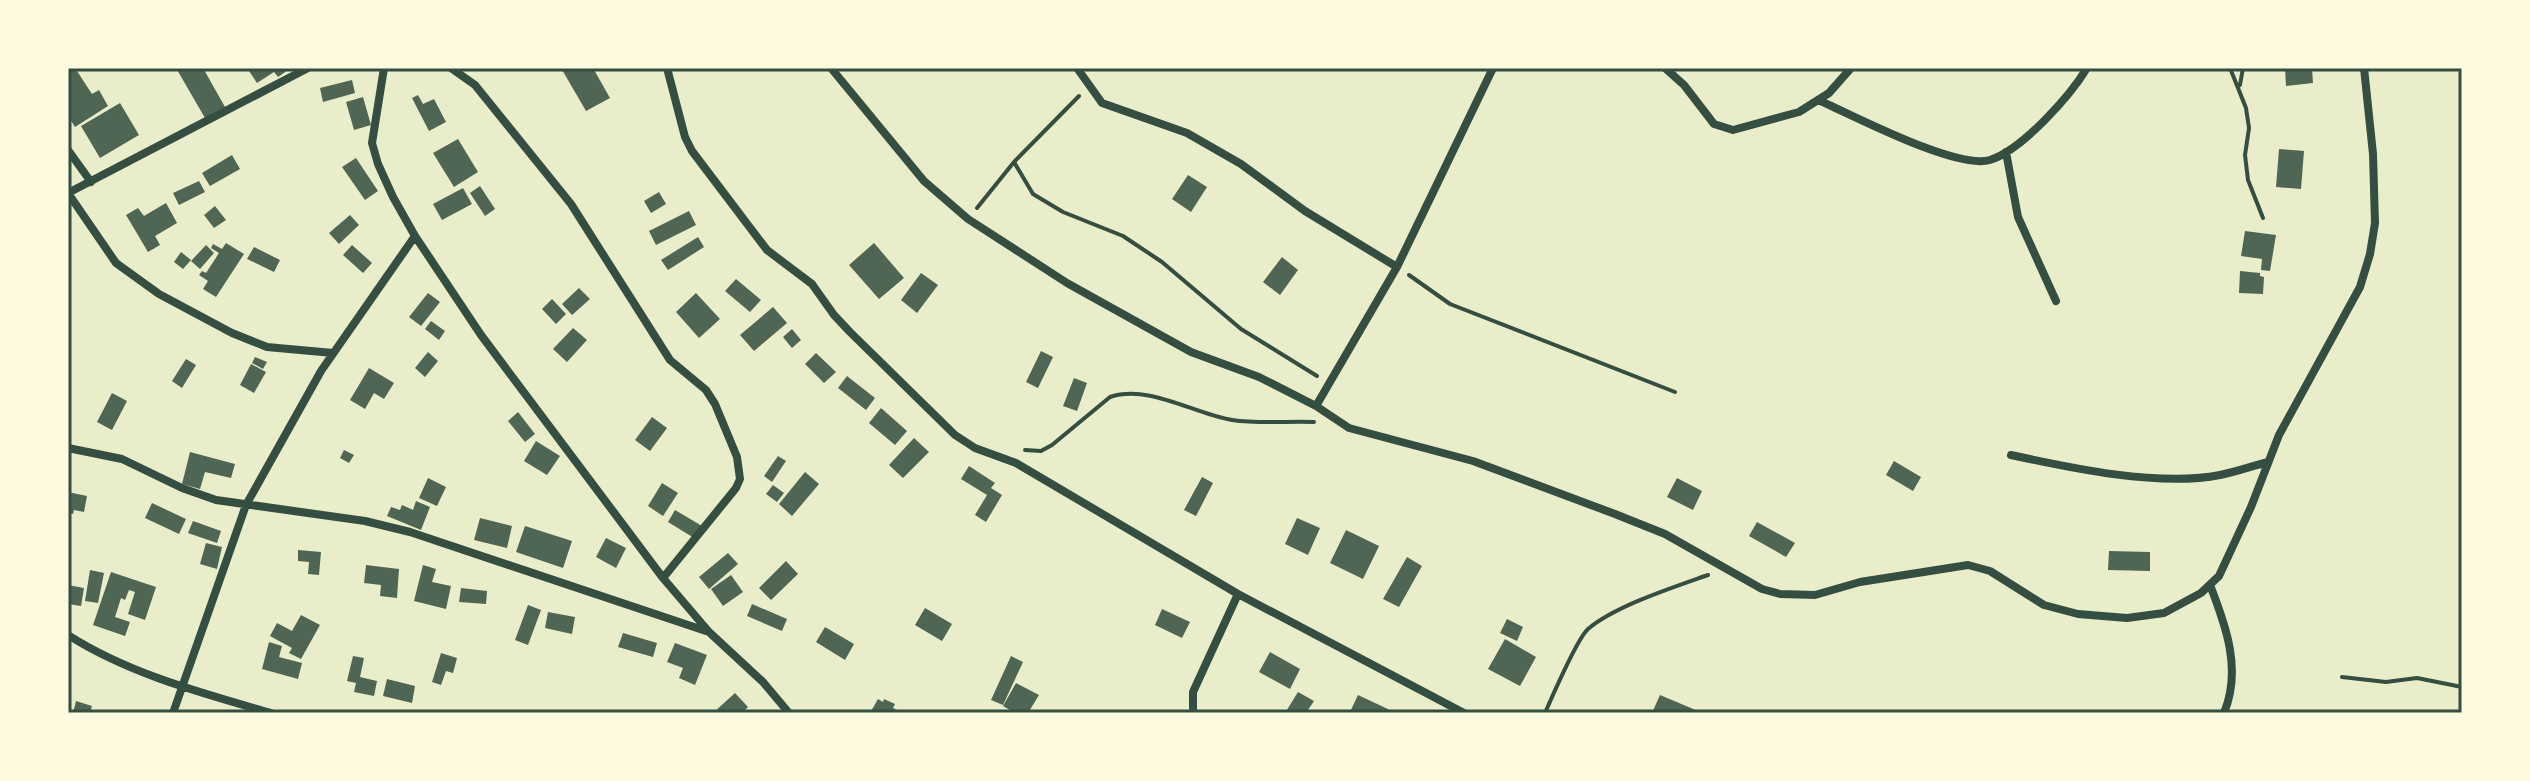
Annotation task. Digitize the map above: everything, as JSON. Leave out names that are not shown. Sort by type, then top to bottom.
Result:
[{"type":"street","points":[[308,68],[68,193],[116,263],[159,294],[232,333],[267,347],[333,353]]},
{"type":"street","points":[[384,68],[372,143],[393,197],[415,236],[481,335],[663,578],[709,632],[763,682],[789,713]]},
{"type":"street","points":[[451,68],[475,85],[571,204],[670,360],[706,390],[715,404],[737,457],[740,479],[663,578]]},
{"type":"street","points":[[667,68],[685,137],[692,151],[767,250],[812,284],[842,324],[955,435],[975,448],[1016,463],[1238,594],[1464,713]]},
{"type":"street","points":[[831,68],[924,181],[968,219],[1067,283],[1191,352],[1259,377],[1316,406],[1349,428],[1473,461],[1627,519],[1665,534],[1762,589],[1780,594],[1815,595],[1860,582],[1968,565],[1990,571],[2044,605],[2078,614],[2127,618],[2164,613],[2201,593],[2219,576],[2292,410],[2353,301],[2370,254],[2375,223],[2375,189],[2364,68]]},
{"type":"street","points":[[1077,68],[1102,103],[1187,133],[1241,164],[1305,211],[1397,267]]},
{"type":"street","points":[[1316,406],[1397,267],[1493,68]]},
{"type":"street","points":[[1665,68],[1684,85],[1714,124],[1733,130],[1799,112],[1829,93],[1851,68]]},
{"type":"street","points":[[1818,100],[1959,159],[1988,161],[2006,152],[2072,92],[2087,68]]},
{"type":"street","points":[[68,150],[91,182]]},
{"type":"street","points":[[2006,152],[2018,217],[2056,301]]},
{"type":"street","points":[[173,713],[246,505],[333,353],[415,236]]},
{"type":"street","points":[[68,448],[122,459],[182,488],[216,500],[365,521],[410,532],[709,632]]},
{"type":"street","points":[[2011,455],[2078,470],[2178,478],[2218,475],[2268,462]]},
{"type":"street","points":[[2210,585],[2231,651],[2233,675],[2230,699],[2224,713]]},
{"type":"street","points":[[1193,713],[1193,692],[1238,594]]},
{"type":"street","points":[[68,635],[93,651],[181,686],[271,713]]},
{"type":"path","points":[[2230,68],[2240,88],[2249,128],[2245,155],[2248,180],[2263,218]]},
{"type":"path","points":[[2240,88],[2243,68]]},
{"type":"path","points":[[968,219],[1014,162],[1088,86]]},
{"type":"path","points":[[1014,162],[1033,194],[1063,212],[1123,236],[1162,262],[1241,329],[1329,384]]},
{"type":"path","points":[[1397,267],[1450,304],[1675,392]]},
{"type":"path","points":[[1023,450],[1041,451],[1052,445],[1110,397],[1120,394],[1172,401],[1231,420],[1340,422]]},
{"type":"path","points":[[1545,713],[1588,629],[1669,589],[1725,569]]},
{"type":"path","points":[[2342,677],[2386,682],[2417,678],[2462,687]]},
{"type":"building","points":[[68,68],[75,68],[92,94],[99,90],[108,106],[75,127],[68,116]]},
{"type":"building","points":[[176,68],[203,68],[225,107],[205,118]]},
{"type":"building","points":[[247,68],[291,68],[278,77],[274,72],[257,83]]},
{"type":"building","points":[[561,68],[593,68],[610,98],[586,111]]},
{"type":"building","points":[[2285,68],[2312,68],[2313,83],[2286,86]]},
{"type":"building","points":[[352,80],[355,93],[323,102],[320,88]]},
{"type":"building","points":[[418,95],[423,104],[434,99],[446,122],[429,131],[412,98]]},
{"type":"building","points":[[363,97],[371,125],[354,130],[346,102]]},
{"type":"building","points":[[120,103],[139,135],[100,158],[81,126]]},
{"type":"building","points":[[458,139],[478,172],[454,187],[433,153]]},
{"type":"building","points":[[2279,149],[2304,151],[2301,189],[2276,187]]},
{"type":"building","points":[[232,155],[240,169],[210,186],[202,173]]},
{"type":"building","points":[[356,158],[378,191],[365,200],[342,167]]},
{"type":"building","points":[[1188,175],[1207,187],[1191,212],[1172,199]]},
{"type":"building","points":[[199,181],[205,192],[179,205],[173,193]]},
{"type":"building","points":[[480,186],[495,209],[485,216],[470,193]]},
{"type":"building","points":[[463,188],[472,204],[442,220],[433,204]]},
{"type":"building","points":[[659,192],[666,204],[651,213],[644,201]]},
{"type":"building","points":[[166,203],[177,223],[155,236],[160,245],[148,252],[126,215],[138,208],[144,216]]},
{"type":"building","points":[[215,206],[226,220],[214,228],[204,215]]},
{"type":"building","points":[[689,211],[696,225],[656,245],[649,231]]},
{"type":"building","points":[[350,215],[359,225],[339,244],[329,233]]},
{"type":"building","points":[[2245,231],[2276,235],[2270,271],[2261,270],[2262,259],[2241,256]]},
{"type":"building","points":[[698,237],[704,247],[668,270],[661,260]]},
{"type":"building","points":[[226,243],[244,254],[216,297],[203,289],[208,281],[199,275],[202,271],[206,273],[219,253],[211,248],[213,244],[222,249]]},
{"type":"building","points":[[874,243],[904,278],[879,299],[849,265]]},
{"type":"building","points":[[206,245],[214,253],[200,269],[191,261]]},
{"type":"building","points":[[352,245],[372,263],[363,273],[343,255]]},
{"type":"building","points":[[254,247],[280,260],[274,272],[247,259]]},
{"type":"building","points":[[181,252],[191,260],[183,269],[174,262]]},
{"type":"building","points":[[1282,257],[1298,270],[1280,295],[1263,282]]},
{"type":"building","points":[[2240,271],[2260,273],[2264,277],[2263,294],[2239,293]]},
{"type":"building","points":[[921,273],[938,285],[917,313],[901,300]]},
{"type":"building","points":[[736,279],[761,300],[750,312],[725,291]]},
{"type":"building","points":[[579,288],[590,299],[572,315],[562,304]]},
{"type":"building","points":[[428,293],[440,302],[421,326],[409,317]]},
{"type":"building","points":[[696,293],[720,319],[699,338],[676,312]]},
{"type":"building","points":[[552,299],[566,314],[556,324],[542,309]]},
{"type":"building","points":[[773,307],[787,323],[754,351],[740,335]]},
{"type":"building","points":[[431,321],[445,331],[439,340],[425,329]]},
{"type":"building","points":[[573,328],[587,340],[567,362],[553,349]]},
{"type":"building","points":[[792,329],[801,340],[792,348],[783,337]]},
{"type":"building","points":[[1041,351],[1053,357],[1038,388],[1026,382]]},
{"type":"building","points":[[428,352],[438,361],[425,377],[415,368]]},
{"type":"building","points":[[816,353],[836,372],[824,383],[805,364]]},
{"type":"building","points":[[255,357],[267,362],[263,369],[252,363]]},
{"type":"building","points":[[186,359],[196,365],[182,388],[172,381]]},
{"type":"building","points":[[251,364],[266,372],[254,393],[240,385]]},
{"type":"building","points":[[369,368],[394,383],[384,399],[374,393],[365,409],[350,400]]},
{"type":"building","points":[[847,376],[875,398],[866,410],[838,388]]},
{"type":"building","points":[[1074,378],[1087,383],[1077,411],[1063,406]]},
{"type":"building","points":[[112,393],[127,401],[112,430],[97,422]]},
{"type":"building","points":[[881,408],[907,431],[895,445],[869,423]]},
{"type":"building","points":[[518,412],[535,434],[525,442],[508,421]]},
{"type":"building","points":[[652,417],[667,428],[650,451],[635,440]]},
{"type":"building","points":[[914,438],[929,452],[903,478],[889,465]]},
{"type":"building","points":[[536,441],[560,456],[547,475],[524,461]]},
{"type":"building","points":[[344,450],[354,455],[349,463],[340,458]]},
{"type":"building","points":[[190,452],[235,464],[231,478],[205,472],[200,489],[182,484]]},
{"type":"building","points":[[778,456],[786,461],[772,482],[764,476]]},
{"type":"building","points":[[1894,461],[1921,477],[1913,491],[1886,475]]},
{"type":"building","points":[[969,466],[995,483],[991,488],[1002,495],[986,522],[975,515],[987,495],[961,479]]},
{"type":"building","points":[[805,472],[819,484],[792,516],[779,504]]},
{"type":"building","points":[[1202,477],[1213,483],[1196,516],[1184,510]]},
{"type":"building","points":[[428,478],[446,487],[437,506],[419,498]]},
{"type":"building","points":[[1677,478],[1702,491],[1693,510],[1667,497]]},
{"type":"building","points":[[662,483],[678,493],[663,516],[648,506]]},
{"type":"building","points":[[773,485],[784,493],[777,502],[766,494]]},
{"type":"building","points":[[68,492],[87,496],[84,512],[74,510],[73,514],[68,513]]},
{"type":"building","points":[[416,501],[430,507],[421,530],[387,516],[391,507],[400,510],[402,505],[413,510]]},
{"type":"building","points":[[152,503],[186,519],[179,534],[145,518]]},
{"type":"building","points":[[675,510],[702,526],[694,538],[668,522]]},
{"type":"building","points":[[480,518],[512,526],[507,548],[474,540]]},
{"type":"building","points":[[1297,518],[1320,528],[1308,555],[1285,544]]},
{"type":"building","points":[[193,521],[221,531],[217,543],[188,533]]},
{"type":"building","points":[[1757,522],[1795,543],[1786,557],[1749,536]]},
{"type":"building","points":[[525,526],[572,541],[563,568],[516,552]]},
{"type":"building","points":[[1346,530],[1379,546],[1363,579],[1330,563]]},
{"type":"building","points":[[606,538],[626,548],[616,568],[596,557]]},
{"type":"building","points":[[206,543],[222,547],[217,569],[200,564]]},
{"type":"building","points":[[298,550],[321,552],[319,575],[308,574],[309,562],[298,561]]},
{"type":"building","points":[[2109,551],[2150,552],[2150,571],[2108,570]]},
{"type":"building","points":[[728,553],[738,564],[709,589],[699,577]]},
{"type":"building","points":[[1407,557],[1422,566],[1399,607],[1383,599]]},
{"type":"building","points":[[786,561],[798,574],[771,600],[759,588]]},
{"type":"building","points":[[366,565],[399,569],[397,598],[380,596],[381,585],[364,583]]},
{"type":"building","points":[[423,565],[436,569],[432,582],[451,586],[446,609],[414,601]]},
{"type":"building","points":[[90,570],[104,573],[98,603],[85,601]]},
{"type":"building","points":[[111,572],[156,587],[145,620],[128,614],[135,592],[129,590],[125,600],[121,598],[115,617],[130,622],[125,636],[93,625]]},
{"type":"building","points":[[731,575],[743,592],[723,606],[711,589]]},
{"type":"building","points":[[68,585],[84,588],[81,606],[68,604]]},
{"type":"building","points":[[461,588],[487,591],[486,604],[459,602]]},
{"type":"building","points":[[752,604],[787,619],[782,631],[747,616]]},
{"type":"building","points":[[528,605],[541,610],[528,645],[515,640]]},
{"type":"building","points":[[925,608],[952,624],[942,641],[915,625]]},
{"type":"building","points":[[1162,609],[1190,622],[1182,638],[1155,625]]},
{"type":"building","points":[[548,612],[575,617],[572,634],[545,628]]},
{"type":"building","points":[[301,615],[320,625],[301,659],[289,653],[292,648],[270,636],[277,623],[292,631]]},
{"type":"building","points":[[1507,619],[1523,627],[1517,641],[1500,633]]},
{"type":"building","points":[[825,627],[854,644],[845,660],[816,642]]},
{"type":"building","points":[[623,633],[657,643],[653,657],[618,647]]},
{"type":"building","points":[[1505,639],[1536,657],[1520,686],[1488,669]]},
{"type":"building","points":[[269,642],[282,646],[279,657],[302,663],[298,679],[262,669]]},
{"type":"building","points":[[675,643],[707,655],[695,685],[679,678],[683,668],[667,662]]},
{"type":"building","points":[[1270,652],[1300,669],[1290,689],[1259,672]]},
{"type":"building","points":[[441,653],[457,658],[453,673],[446,671],[441,685],[432,682]]},
{"type":"building","points":[[353,656],[364,658],[360,677],[377,681],[374,696],[354,692],[356,683],[347,681]]},
{"type":"building","points":[[1011,656],[1023,662],[1003,705],[991,700]]},
{"type":"building","points":[[387,679],[415,686],[412,703],[383,696]]},
{"type":"building","points":[[1016,683],[1039,695],[1028,713],[1015,713],[1003,706]]},
{"type":"building","points":[[1298,692],[1314,701],[1306,713],[1285,713]]},
{"type":"building","points":[[735,693],[748,707],[742,713],[713,713]]},
{"type":"building","points":[[1358,695],[1390,710],[1388,713],[1350,712]]},
{"type":"building","points":[[1660,695],[1698,711],[1652,713]]},
{"type":"building","points":[[878,699],[895,704],[893,708],[903,713],[870,713]]},
{"type":"building","points":[[76,701],[92,706],[90,713],[73,713]]}]
